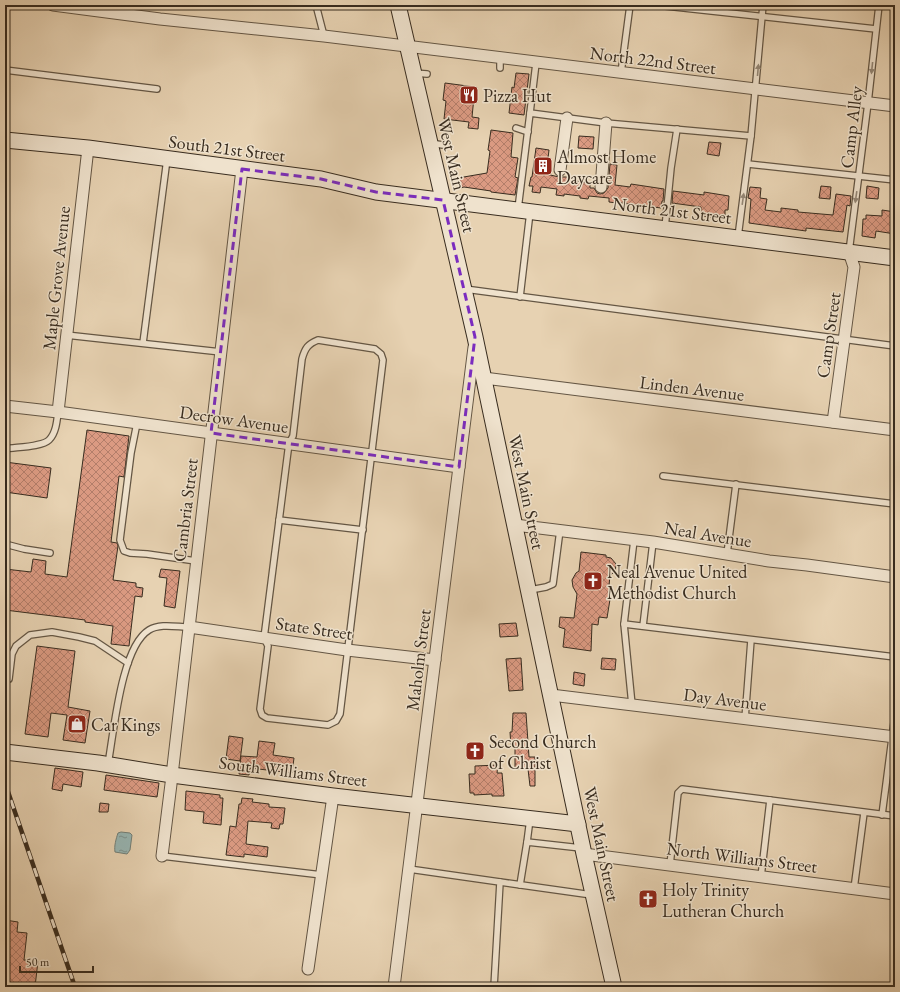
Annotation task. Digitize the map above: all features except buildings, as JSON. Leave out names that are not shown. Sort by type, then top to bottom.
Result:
[{"type":"main road","name":"West Main Street","points":[[398,5],[408,47],[420,74],[436,144],[443,200],[484,378],[593,895],[614,987]]},
{"type":"main road","name":"South 21st Street","points":[[5,140],[88,148],[321,179],[376,192],[443,200]]},
{"type":"main road","name":"North 21st Street","points":[[443,200],[895,258]]},
{"type":"main road","name":"South Williams Street","points":[[5,752],[333,796],[578,824]]},
{"type":"street","name":"North 22nd Street","points":[[53,5],[160,19],[324,36],[408,47],[500,63],[536,63],[895,106]]},
{"type":"street","points":[[560,170],[567,118]]},
{"type":"street","points":[[601,187],[606,123]]},
{"type":"street","name":"Maple Grove Avenue","points":[[58,412],[88,148]]},
{"type":"street","name":"Cambria Street","points":[[162,856],[211,432],[222,352],[242,169]]},
{"type":"street","name":"Camp Street","points":[[833,422],[854,267],[849,252]]},
{"type":"street","name":"Maholm Street","points":[[394,987],[475,337]]},
{"type":"street","name":"Linden Avenue","points":[[484,378],[895,430]]},
{"type":"street","name":"Decrow Avenue","points":[[5,406],[211,432],[459,467]]},
{"type":"street","name":"Neal Avenue","points":[[515,525],[652,542],[769,561],[895,577]]},
{"type":"street","name":"State Street","points":[[189,627],[347,650],[435,660]]},
{"type":"street","name":"Day Avenue","points":[[551,695],[894,737]]},
{"type":"street","points":[[308,969],[333,796]]},
{"type":"street","name":"North Williams Street","points":[[584,851],[670,865],[895,894]]},
{"type":"lane","points":[[316,5],[324,36]]},
{"type":"lane","points":[[621,73],[630,5]]},
{"type":"lane","points":[[656,5],[876,29]]},
{"type":"lane","points":[[738,238],[748,164],[764,5]]},
{"type":"lane","name":"Camp Alley","points":[[849,252],[879,5]]},
{"type":"lane","points":[[520,297],[528,132],[536,63]]},
{"type":"lane","points":[[5,70],[157,90]]},
{"type":"lane","points":[[530,113],[606,123],[751,136]]},
{"type":"lane","points":[[516,128],[528,132]]},
{"type":"lane","points":[[665,228],[671,168],[677,130]]},
{"type":"lane","points":[[143,343],[167,159]]},
{"type":"lane","points":[[748,164],[895,180]]},
{"type":"lane","points":[[464,289],[895,346]]},
{"type":"lane","points":[[66,335],[222,352]]},
{"type":"lane","points":[[318,340],[375,349],[381,354],[383,360],[372,454],[340,714],[336,721],[328,725],[267,718],[262,715],[260,710],[268,646],[264,638],[289,443],[293,436],[304,350],[309,344],[318,340]]},
{"type":"lane","points":[[5,449],[44,443],[50,439],[54,430],[58,412]]},
{"type":"lane","points":[[138,423],[131,453],[120,540],[124,551],[196,561]]},
{"type":"lane","points":[[663,476],[895,504]]},
{"type":"lane","points":[[727,554],[736,484]]},
{"type":"lane","points":[[279,520],[363,530]]},
{"type":"lane","points":[[528,590],[546,587],[553,584],[560,530]]},
{"type":"lane","points":[[632,705],[624,624],[634,540]]},
{"type":"lane","points":[[643,626],[652,542]]},
{"type":"lane","points":[[5,544],[24,549],[50,552]]},
{"type":"lane","points":[[624,624],[895,657]]},
{"type":"lane","points":[[108,765],[116,712],[128,663],[142,636],[149,630],[161,627],[189,627]]},
{"type":"lane","points":[[9,679],[12,654],[16,646],[30,635],[44,633],[52,632],[95,641],[128,663]]},
{"type":"lane","points":[[745,719],[751,640]]},
{"type":"lane","points":[[882,815],[894,737],[895,715]]},
{"type":"lane","points":[[670,865],[678,793],[682,789],[895,816]]},
{"type":"lane","points":[[761,877],[770,800]]},
{"type":"lane","points":[[854,889],[864,812]]},
{"type":"lane","points":[[520,885],[530,818]]},
{"type":"lane","points":[[527,842],[584,851]]},
{"type":"lane","points":[[162,856],[322,875]]},
{"type":"lane","points":[[409,869],[593,895]]},
{"type":"lane","points":[[494,987],[500,882]]},
{"type":"highlighted area","points":[[242,169],[321,179],[376,192],[443,200],[475,337],[459,467],[211,433]]},
{"type":"water","points":[[121,832],[130,833],[132,835],[130,850],[127,854],[115,852],[117,835]]},
{"type":"railway","points":[[5,783],[75,987]]},
{"type":"place","name":"Pizza Hut","points":[[469,95]]},
{"type":"place","name":"Almost Home Daycare","points":[[543,166]]},
{"type":"place","name":"Neal Avenue United Methodist Church","points":[[593,581]]},
{"type":"place","name":"Car Kings","points":[[77,724]]},
{"type":"place","name":"Second Church of Christ","points":[[475,751]]},
{"type":"place","name":"Holy Trinity Lutheran Church","points":[[648,899]]}]
